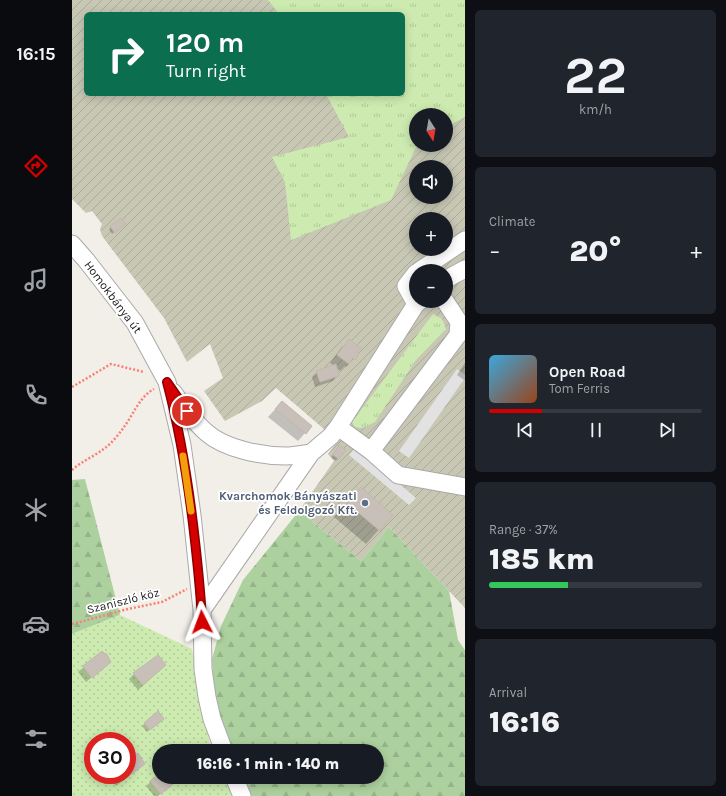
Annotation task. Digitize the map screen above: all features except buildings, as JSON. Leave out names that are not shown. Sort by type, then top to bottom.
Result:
[{"type":"street","points":[[430,264],[465,240]]},
{"type":"street","name":"Homokbánya út","points":[[72,244],[135,323],[167,382],[182,445],[192,515],[202,610],[203,669],[207,697],[212,719],[221,744]]},
{"type":"street","points":[[453,276],[465,269]]},
{"type":"street","points":[[409,282],[406,286],[409,290]]},
{"type":"street","points":[[202,610],[311,453],[331,436],[415,308]]},
{"type":"street","points":[[371,451],[458,335],[459,322],[450,308]]},
{"type":"street","points":[[167,382],[193,419],[208,434],[226,444],[245,451],[265,455],[287,456],[311,453]]},
{"type":"street","points":[[338,426],[371,451],[398,475],[465,487]]},
{"type":"street","points":[[237,784],[242,796]]},
{"type":"path","points":[[72,387],[111,364],[148,373],[167,382]]},
{"type":"path","points":[[72,470],[106,447],[123,429],[142,399],[150,391],[167,382]]},
{"type":"path","name":"Szaniszló köz","points":[[72,624],[128,609],[162,602],[199,582]]},
{"type":"shaded area","points":[[72,0],[465,0],[465,608],[389,527],[361,561],[299,511],[334,461],[328,454],[338,441],[276,388],[262,401],[225,421],[204,391],[223,378],[210,344],[187,362],[164,318],[102,236],[100,229],[102,224],[92,211],[86,213],[72,199]]},
{"type":"shaded area","points":[[457,369],[465,375],[465,378],[409,458],[399,451]]},
{"type":"shaded area","points":[[356,447],[416,498],[409,505],[349,455]]},
{"type":"green space","points":[[268,0],[465,0],[465,117],[453,123],[453,108],[409,108],[409,152],[414,152],[391,200],[291,240],[285,182],[272,157],[349,137],[327,96],[405,96],[405,12],[277,12]]},
{"type":"green space","points":[[433,314],[442,319],[446,329],[416,360],[375,422],[363,428],[355,427],[352,422]]},
{"type":"green space","points":[[85,479],[120,615],[72,634],[72,480]]},
{"type":"green space","points":[[299,511],[361,561],[389,527],[449,591],[458,640],[465,650],[465,796],[248,796],[243,784],[384,784],[384,744],[228,744],[215,703],[212,659],[221,626],[243,580]]},
{"type":"green space","points":[[120,615],[192,649],[210,744],[152,744],[152,784],[227,784],[232,796],[72,796],[72,634]]},
{"type":"slow traffic","points":[[183,456],[191,511]]},
{"type":"place","name":"Kvarchomok Bányászati és Feldolgozó Kft.","points":[[365,503]]},
{"type":"route","points":[[187,411],[167,382],[182,445],[187,478],[202,610],[202,622]]}]
